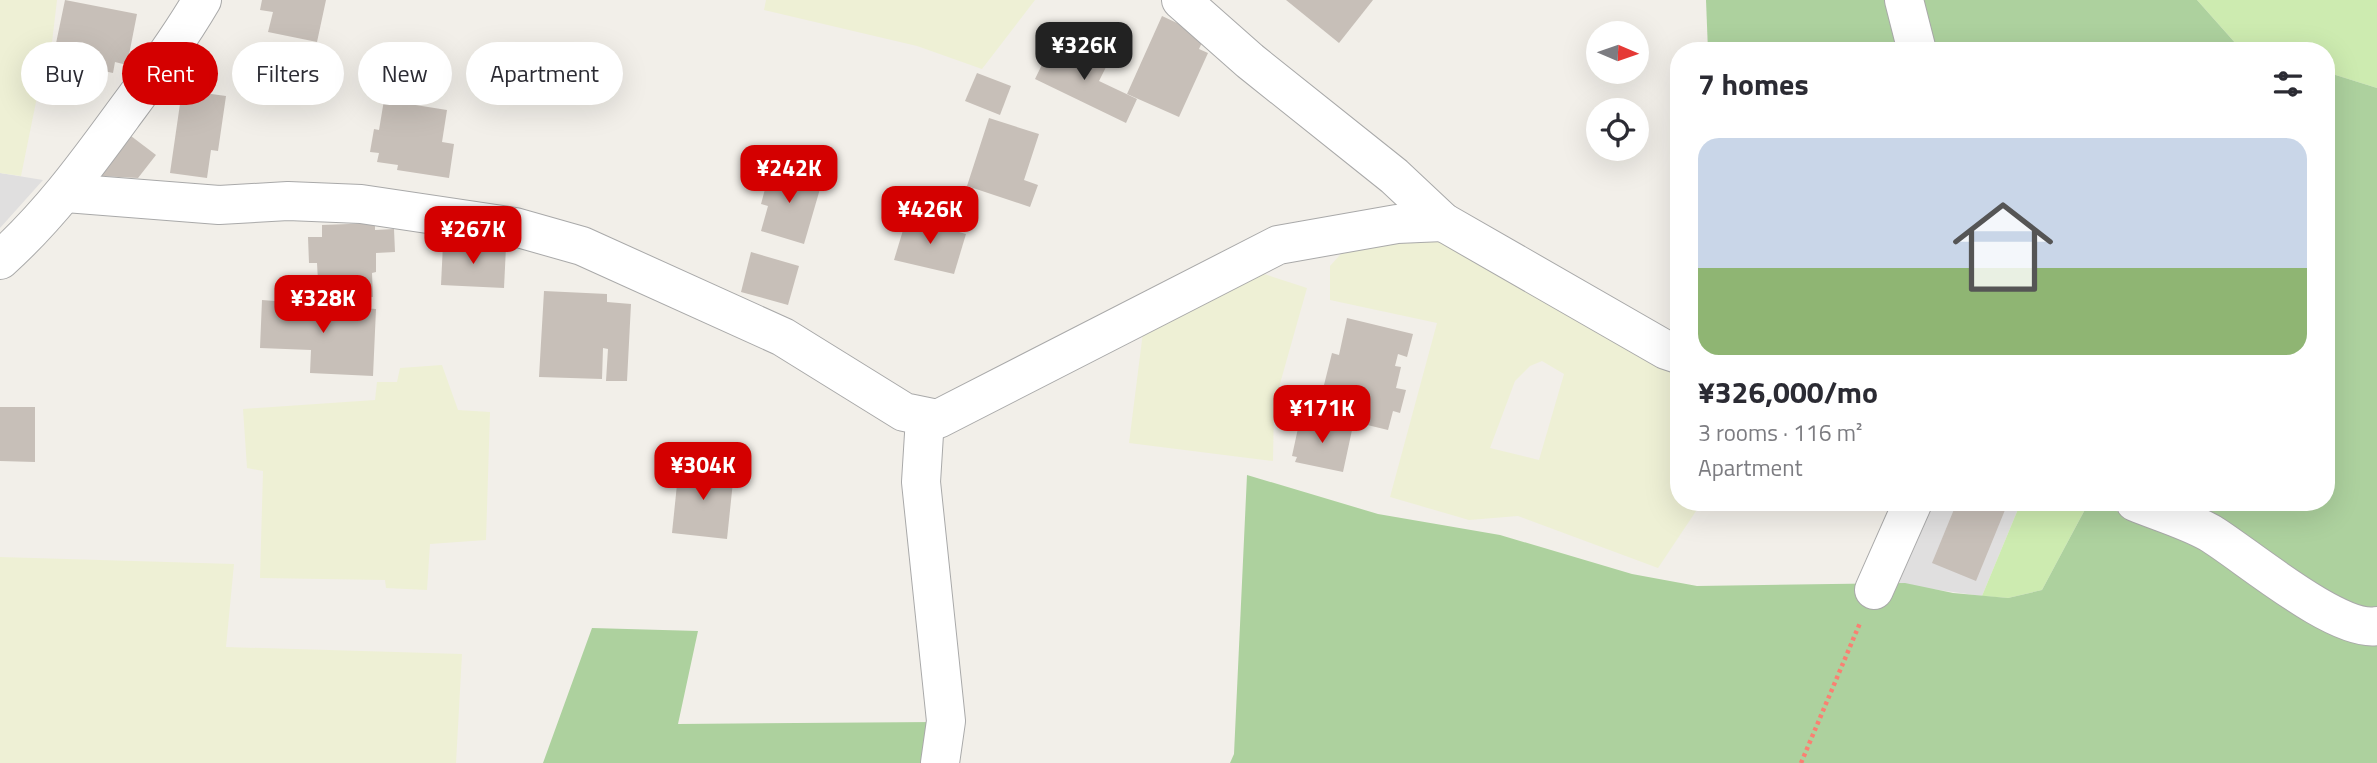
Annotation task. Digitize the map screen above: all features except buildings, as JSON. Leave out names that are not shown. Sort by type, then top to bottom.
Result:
[{"type":"street","points":[[0,260],[35,229],[66,193],[182,35],[202,0]]},
{"type":"street","points":[[1181,0],[1250,61],[1394,176],[1443,222],[1670,351]]},
{"type":"street","points":[[1904,0],[1915,42]]},
{"type":"street","points":[[66,193],[219,205],[288,201],[361,204],[515,226],[582,246],[783,337],[904,412],[939,419],[1279,245],[1397,224],[1443,222]]},
{"type":"street","points":[[925,418],[921,482],[946,721],[940,763]]},
{"type":"street","points":[[1874,590],[1909,511]]},
{"type":"street","points":[[2157,511],[2208,532],[2261,570],[2347,623],[2377,626]]},
{"type":"path","points":[[1801,763],[1874,590]]},
{"type":"shaded area","points":[[0,173],[43,180],[0,228]]},
{"type":"shaded area","points":[[1919,511],[2017,511],[1982,596],[1888,583]]},
{"type":"green space","points":[[0,0],[57,0],[52,42],[21,42],[21,105],[35,105],[21,176],[0,173]]},
{"type":"green space","points":[[766,0],[1035,0],[982,69],[917,46],[764,10]]},
{"type":"green space","points":[[1706,0],[1895,0],[1905,42],[1708,42]]},
{"type":"green space","points":[[1914,0],[2197,0],[2234,42],[1924,42]]},
{"type":"green space","points":[[2197,0],[2377,0],[2377,88],[2335,75],[2335,42],[2234,42]]},
{"type":"green space","points":[[2335,75],[2377,88],[2377,612],[2356,612],[2188,511],[2335,511]]},
{"type":"green space","points":[[1435,234],[1670,366],[1670,511],[1696,511],[1658,568],[1518,516],[1469,520],[1390,497],[1437,323],[1330,300],[1330,266],[1349,245]],"holes":[[[1542,361],[1564,374],[1539,460],[1490,448],[1515,381],[1530,366]]]},
{"type":"green space","points":[[1255,271],[1307,288],[1274,405],[1273,461],[1129,443],[1143,332]]},
{"type":"green space","points":[[442,365],[458,410],[490,412],[486,540],[430,544],[427,590],[386,588],[385,580],[260,578],[263,471],[247,468],[243,409],[375,400],[377,382],[397,382],[400,368]]},
{"type":"green space","points":[[1247,475],[1378,514],[1500,535],[1632,574],[1697,586],[1905,583],[1953,593],[2008,598],[2042,590],[2084,511],[2117,511],[2159,527],[2197,546],[2338,635],[2360,643],[2377,645],[2377,763],[1230,763],[1234,754]]},
{"type":"green space","points":[[2017,511],[2084,511],[2042,590],[2008,598],[1982,596]]},
{"type":"green space","points":[[0,557],[234,564],[226,647],[462,654],[456,763],[0,763]]},
{"type":"green space","points":[[592,628],[698,631],[678,724],[935,722],[931,763],[543,763]]}]
